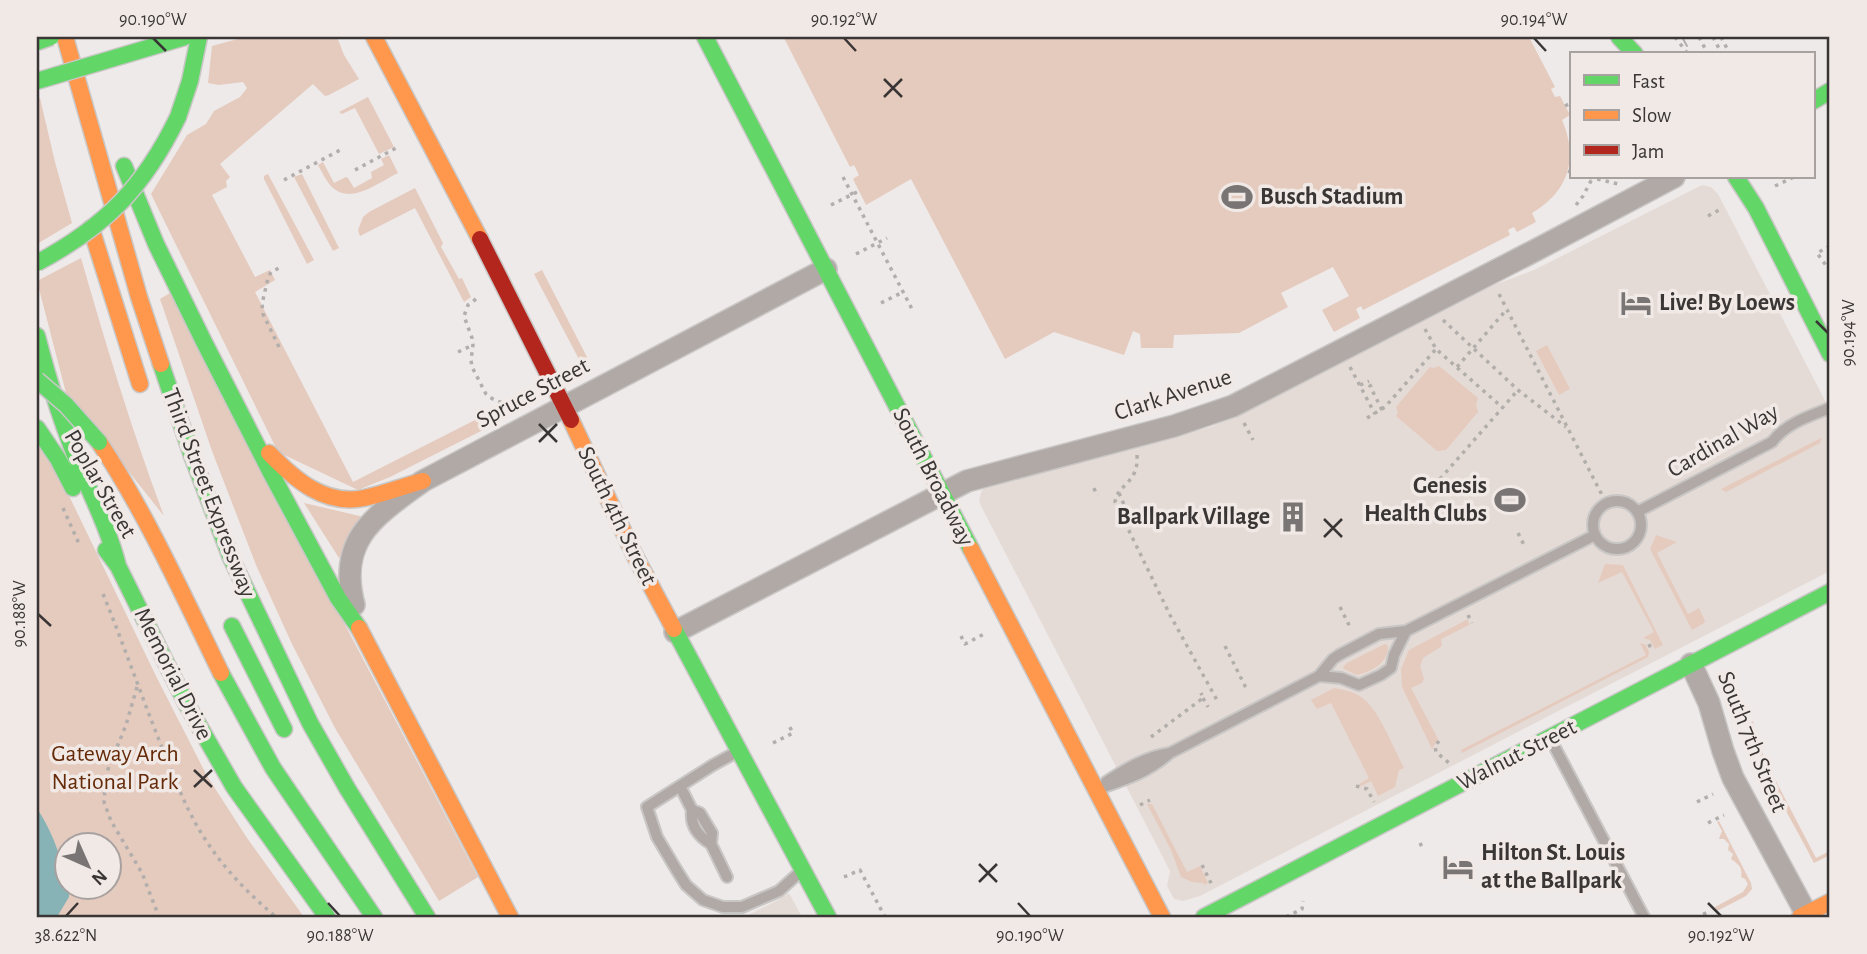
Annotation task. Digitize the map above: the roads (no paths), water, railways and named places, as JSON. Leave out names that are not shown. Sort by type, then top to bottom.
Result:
[{"type":"main road","points":[[51,37],[37,39],[44,85],[185,37]]},
{"type":"main road","name":"Third Street Expressway","points":[[65,37],[139,297],[199,475],[231,558],[310,723],[427,917]]},
{"type":"main road","points":[[37,263],[86,235],[132,192],[148,172],[178,117],[190,81],[199,37]]},
{"type":"main road","name":"South Broadway","points":[[705,37],[1161,917]]},
{"type":"main road","points":[[1619,37],[1633,52]]},
{"type":"main road","name":"South 4th Street","points":[[381,41],[565,407],[635,556],[828,917]]},
{"type":"main road","points":[[85,48],[96,83]]},
{"type":"main road","points":[[1814,100],[1830,91]]},
{"type":"main road","points":[[117,149],[178,292],[271,473],[338,598],[359,628],[510,917]]},
{"type":"main road","points":[[1737,178],[1756,208],[1830,354]]},
{"type":"main road","name":"Third Street Expressway","points":[[87,214],[145,401]]},
{"type":"main road","points":[[37,336],[57,407],[84,477],[108,528],[118,566]]},
{"type":"main road","points":[[37,380],[66,405],[99,442],[131,491],[244,719],[279,777],[374,917]]},
{"type":"main road","name":"Poplar Street","points":[[37,429],[58,459],[96,534],[118,566]]},
{"type":"main road","points":[[250,432],[282,467],[301,483],[339,500],[358,499],[423,481]]},
{"type":"main road","points":[[131,491],[142,527],[183,630]]},
{"type":"main road","name":"Memorial Drive","points":[[118,566],[211,748],[234,786],[327,917]]},
{"type":"main road","name":"Walnut Street","points":[[1204,917],[1830,592]]},
{"type":"main road","name":"Third Street Expressway","points":[[227,614],[290,739]]},
{"type":"main road","points":[[330,895],[344,917]]},
{"type":"main road","points":[[1804,916],[1830,902]]},
{"type":"street","name":"Clark Avenue","points":[[675,632],[942,493],[981,476],[1174,426],[1233,406],[1672,178]]},
{"type":"street","name":"Spruce Street","points":[[359,628],[350,582],[352,551],[369,524],[423,481],[826,269]]},
{"type":"street","name":"South 7th Street","points":[[1691,664],[1709,703],[1733,778],[1804,916]]},
{"type":"lane","name":"Cardinal Way","points":[[1637,512],[1772,442],[1781,431],[1830,408]]},
{"type":"lane","points":[[1625,502],[1637,512],[1641,526],[1635,540],[1629,545],[1614,548],[1600,541],[1595,535],[1594,519],[1607,503],[1625,502]]},
{"type":"lane","points":[[1095,790],[1137,776],[1170,753],[1319,676],[1339,655],[1379,634],[1406,631],[1595,535]]},
{"type":"lane","points":[[1319,676],[1341,678],[1359,685],[1370,681],[1391,668],[1394,654],[1406,631]]},
{"type":"lane","points":[[1550,738],[1644,917]]},
{"type":"lane","points":[[738,751],[647,807],[657,837],[686,885],[703,900],[723,907],[743,906],[779,891],[803,870]]},
{"type":"lane","points":[[680,786],[692,810],[691,820],[701,838],[711,844],[727,877]]},
{"type":"water","points":[[37,809],[52,837],[52,902],[66,902],[57,917],[37,917]]},
{"type":"tram line","points":[[1682,37],[1687,46]]},
{"type":"place","name":"Busch Stadium","points":[[1237,197]]},
{"type":"place","name":"Live! By Loews","points":[[1636,303]]},
{"type":"place","name":"Genesis Health Clubs","points":[[1510,500]]},
{"type":"place","name":"Ballpark Village","points":[[1293,517]]},
{"type":"place","name":"Hilton St. Louis at the Ballpark","points":[[1458,867]]},
{"type":"park label","name":"Gateway Arch National Park","points":[[115,768]]}]
